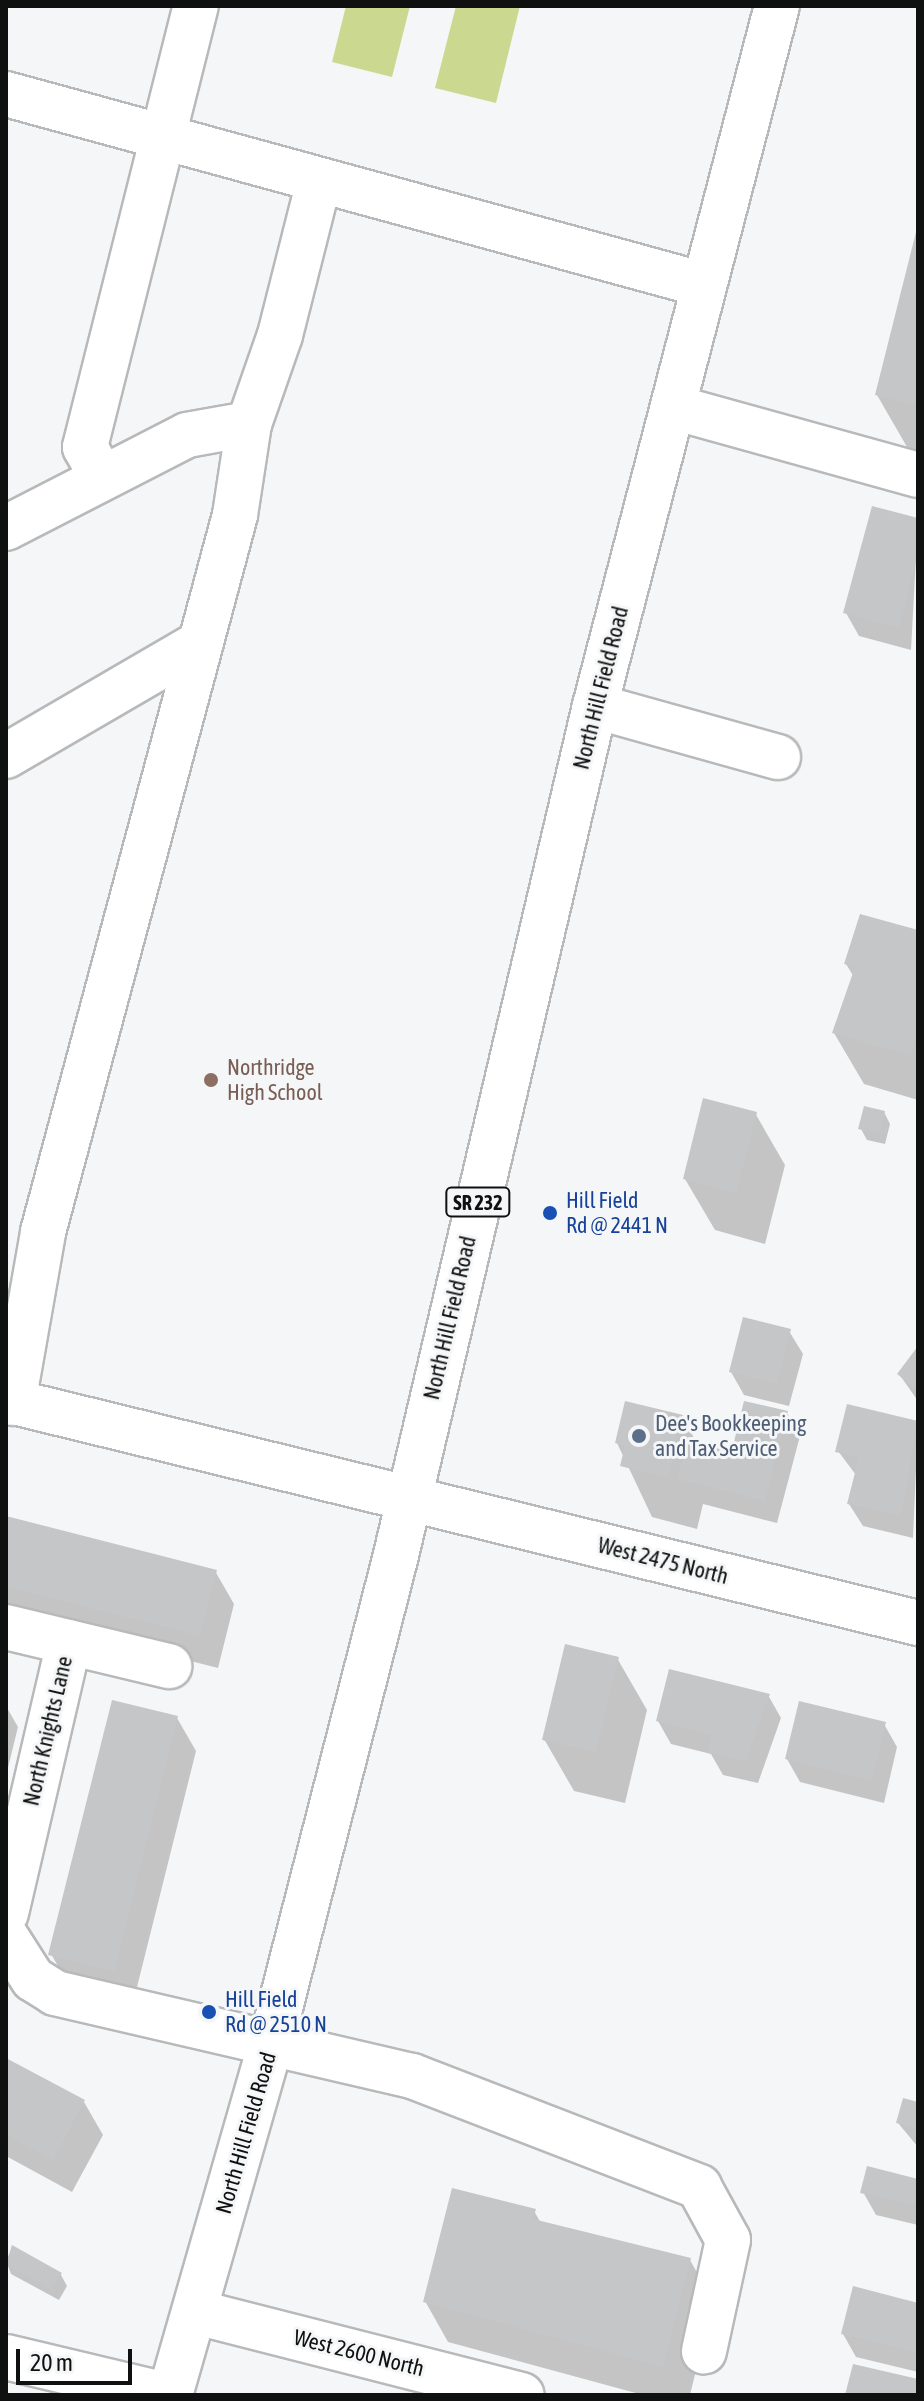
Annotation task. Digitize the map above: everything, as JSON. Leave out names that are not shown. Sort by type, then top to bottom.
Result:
[{"type":"main road","points":[[101,475],[85,447],[196,6]]},
{"type":"main road","name":"North Hill Field Road","points":[[168,2395],[196,2312],[271,2043],[408,1499],[595,706],[777,6]]},
{"type":"main road","points":[[6,94],[164,132],[319,181],[704,285]]},
{"type":"main road","points":[[9,1402],[43,1232],[235,515],[249,424],[280,335],[319,181]]},
{"type":"main road","points":[[673,407],[918,475]]},
{"type":"main road","points":[[6,528],[101,475],[187,435],[249,424]]},
{"type":"main road","points":[[6,756],[200,643]]},
{"type":"main road","points":[[595,706],[778,757]]},
{"type":"main road","name":"West 2475 North","points":[[9,1402],[918,1623]]},
{"type":"main road","points":[[6,1627],[169,1666]]},
{"type":"main road","name":"North Knights Lane","points":[[7,1933],[69,1642]]},
{"type":"main road","points":[[7,1933],[55,1993],[412,2076],[699,2187],[728,2240],[704,2351]]},
{"type":"main road","name":"West 2600 North","points":[[196,2312],[522,2395]]},
{"type":"main road","points":[[10,2370],[168,2395]]},
{"type":"green space","points":[[346,6],[410,6],[392,77],[332,62]]},
{"type":"green space","points":[[456,6],[520,6],[496,103],[435,88]]},
{"type":"building","points":[[918,228],[918,406],[875,395]]},
{"type":"building","points":[[872,506],[918,518],[918,554],[899,628],[843,613]]},
{"type":"building","points":[[860,914],[918,930],[918,1033],[911,1056],[832,1033],[855,967],[844,964]]},
{"type":"building","points":[[703,1098],[757,1112],[736,1193],[683,1179]]},
{"type":"building","points":[[864,1106],[885,1111],[880,1134],[858,1129]]},
{"type":"building","points":[[743,1317],[791,1329],[777,1384],[729,1372]]},
{"type":"building","points":[[918,1346],[918,1390],[897,1374]]},
{"type":"building","points":[[625,1401],[683,1415],[668,1478],[620,1466],[625,1446],[615,1443]]},
{"type":"building","points":[[744,1401],[788,1411],[765,1501],[677,1479],[688,1439],[732,1450]]},
{"type":"building","points":[[847,1404],[918,1421],[901,1516],[847,1504],[859,1457],[835,1452]]},
{"type":"building","points":[[6,1516],[217,1570],[200,1636],[6,1587]]},
{"type":"building","points":[[565,1644],[619,1657],[596,1752],[542,1740]]},
{"type":"building","points":[[669,1669],[770,1694],[746,1761],[708,1753],[712,1735],[656,1721]]},
{"type":"building","points":[[112,1700],[178,1716],[115,1971],[48,1955]]},
{"type":"building","points":[[799,1701],[886,1722],[871,1781],[785,1759]]},
{"type":"building","points":[[6,2058],[85,2100],[53,2160],[6,2135]]},
{"type":"building","points":[[903,2098],[918,2102],[918,2129],[896,2123]]},
{"type":"building","points":[[867,2166],[918,2179],[918,2206],[860,2193]]},
{"type":"building","points":[[452,2188],[536,2209],[533,2219],[691,2258],[663,2367],[423,2302]]},
{"type":"building","points":[[12,2245],[62,2273],[52,2290],[6,2265]]},
{"type":"building","points":[[853,2286],[918,2303],[918,2353],[841,2334]]},
{"type":"building","points":[[853,2364],[918,2379],[918,2395],[845,2395]]},
{"type":"place","name":"Northridge High School","points":[[211,1080]]},
{"type":"place","name":"Hill Field Rd @ 2441 N","points":[[550,1213]]},
{"type":"place","name":"Dee's Bookkeeping and Tax Service","points":[[639,1436]]},
{"type":"place","name":"Hill Field Rd @ 2510 N","points":[[209,2012]]}]
